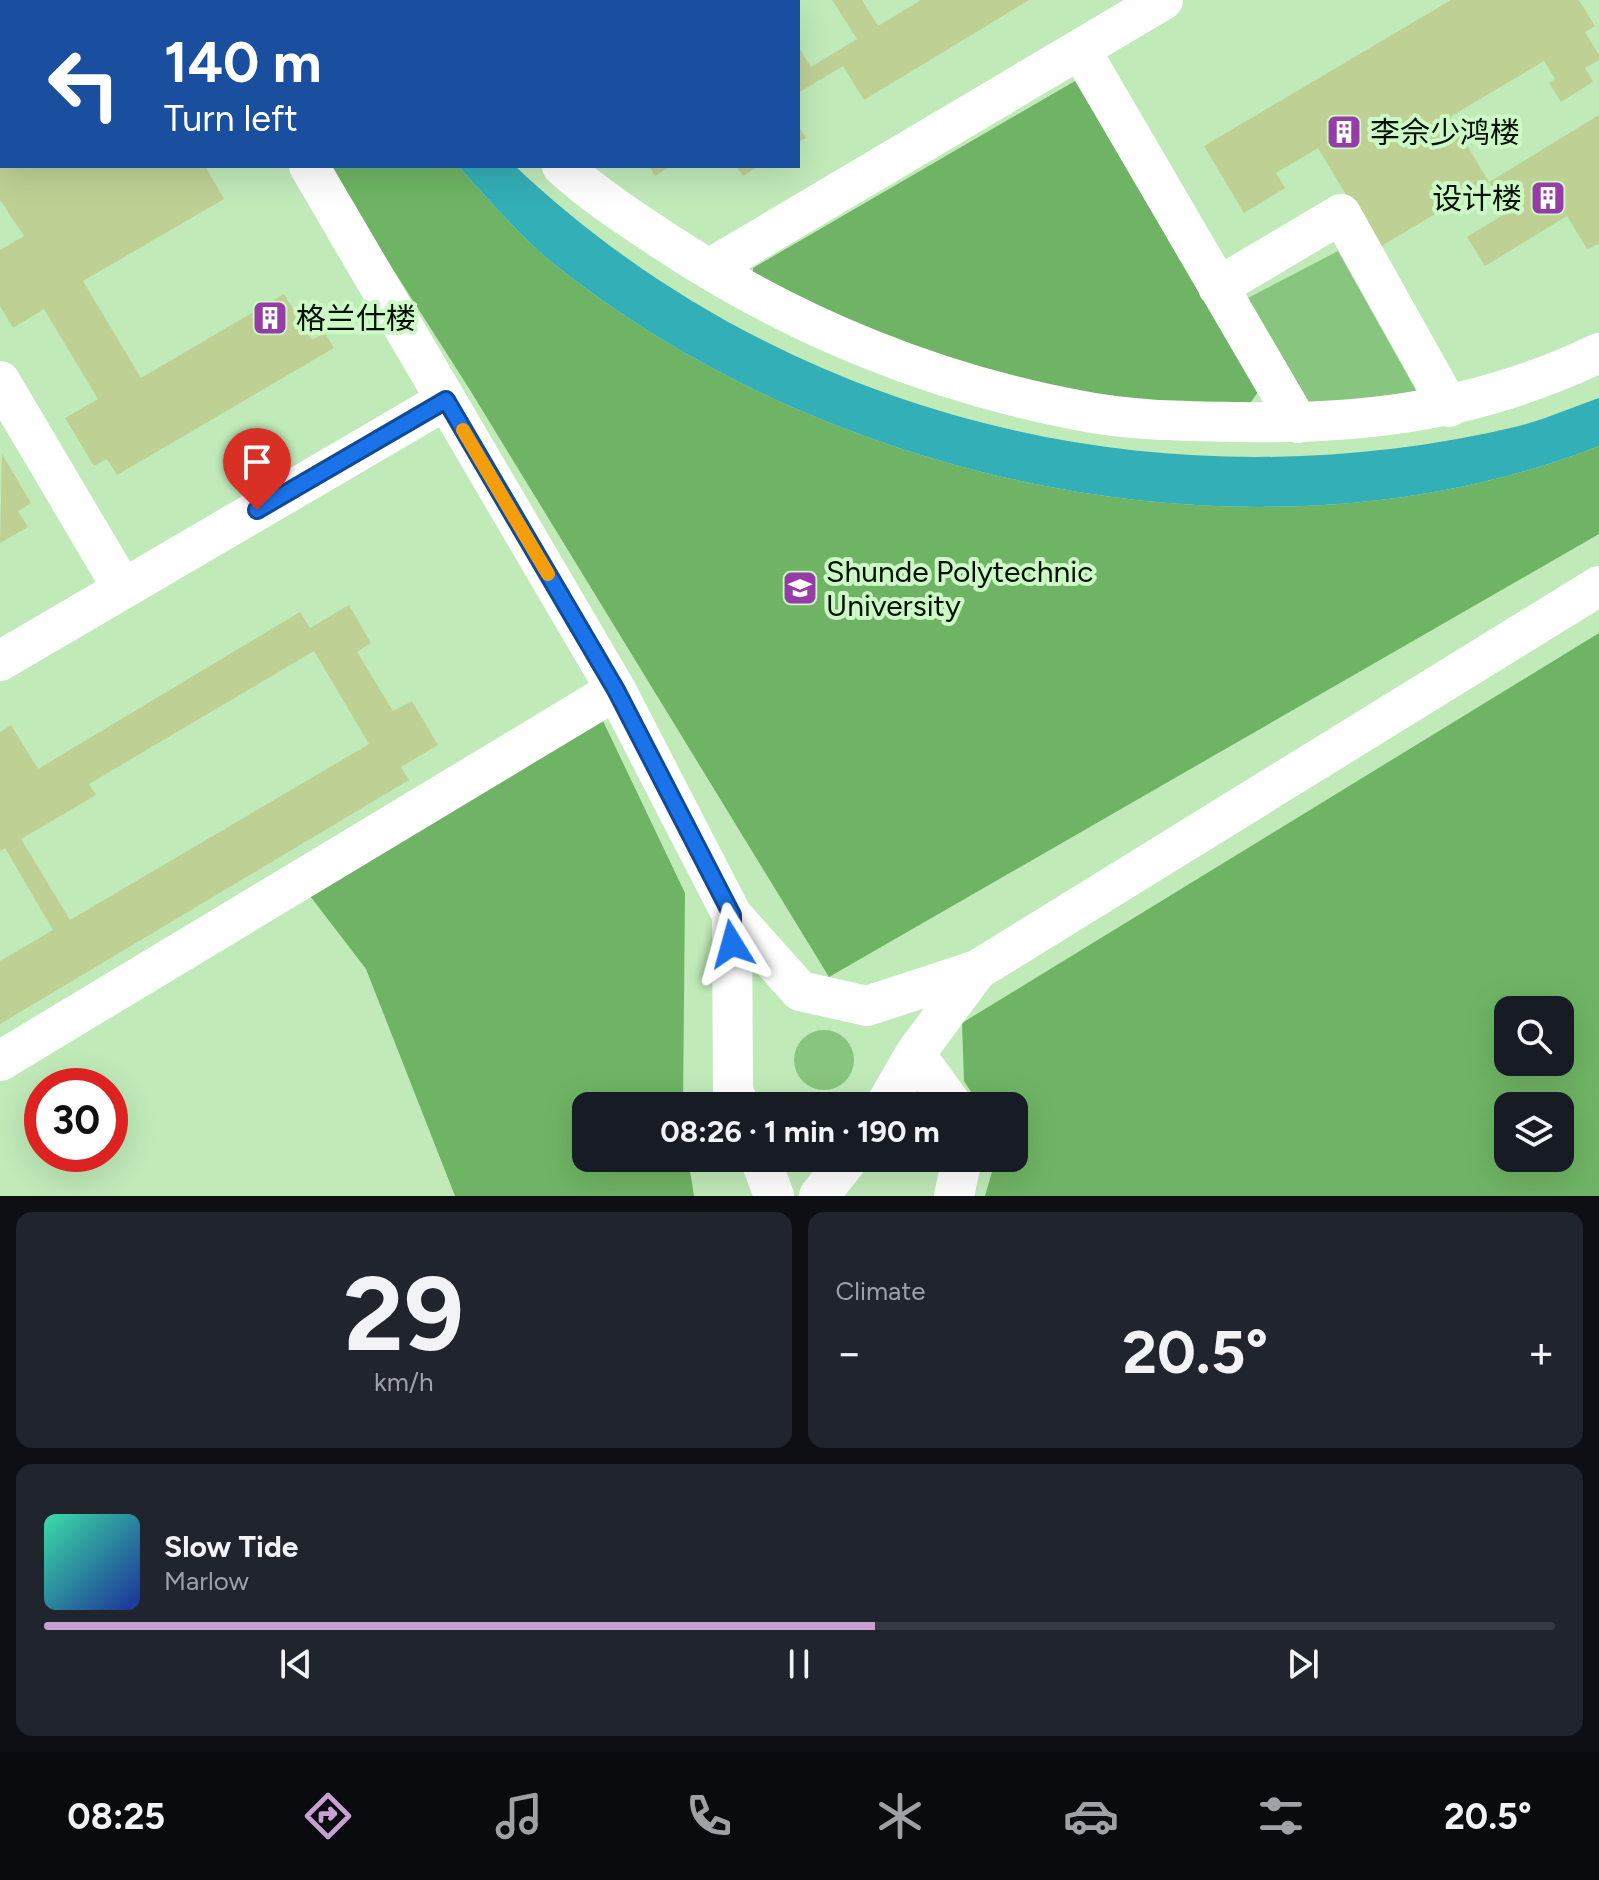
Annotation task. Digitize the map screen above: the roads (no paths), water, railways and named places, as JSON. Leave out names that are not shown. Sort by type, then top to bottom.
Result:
[{"type":"street","points":[[709,269],[1163,0]]},
{"type":"street","points":[[1080,49],[1298,423]]},
{"type":"street","points":[[310,168],[616,690],[732,915],[800,991],[867,1006],[977,970],[1599,586]]},
{"type":"street","points":[[565,168],[639,224],[709,269],[798,316],[879,353],[976,387],[1080,411],[1179,421],[1298,423],[1369,419],[1449,407],[1492,396],[1599,353]]},
{"type":"street","points":[[1218,287],[1341,214],[1449,407]]},
{"type":"street","points":[[0,381],[123,589]]},
{"type":"street","points":[[0,661],[446,400]]},
{"type":"street","points":[[0,1061],[616,690]]},
{"type":"street","points":[[732,915],[734,1092]]},
{"type":"street","points":[[893,1092],[915,1054],[977,970]]},
{"type":"street","points":[[915,1054],[943,1092]]},
{"type":"street","points":[[765,1172],[774,1196]]},
{"type":"street","points":[[819,1196],[838,1172]]},
{"type":"street","points":[[954,1196],[959,1172]]},
{"type":"water","points":[[460,168],[517,168],[621,254],[735,326],[857,382],[984,423],[1115,448],[1249,457],[1384,450],[1519,426],[1599,398],[1599,446],[1470,485],[1335,504],[1196,505],[1058,488],[922,455],[791,407],[670,344],[559,268],[507,219]]},
{"type":"place","name":"李佘少鸿楼","points":[[1344,132]]},
{"type":"place","name":"设计楼","points":[[1548,198]]},
{"type":"place","name":"格兰仕楼","points":[[270,318]]},
{"type":"place","name":"Shunde Polytechnic University","points":[[800,588]]}]
